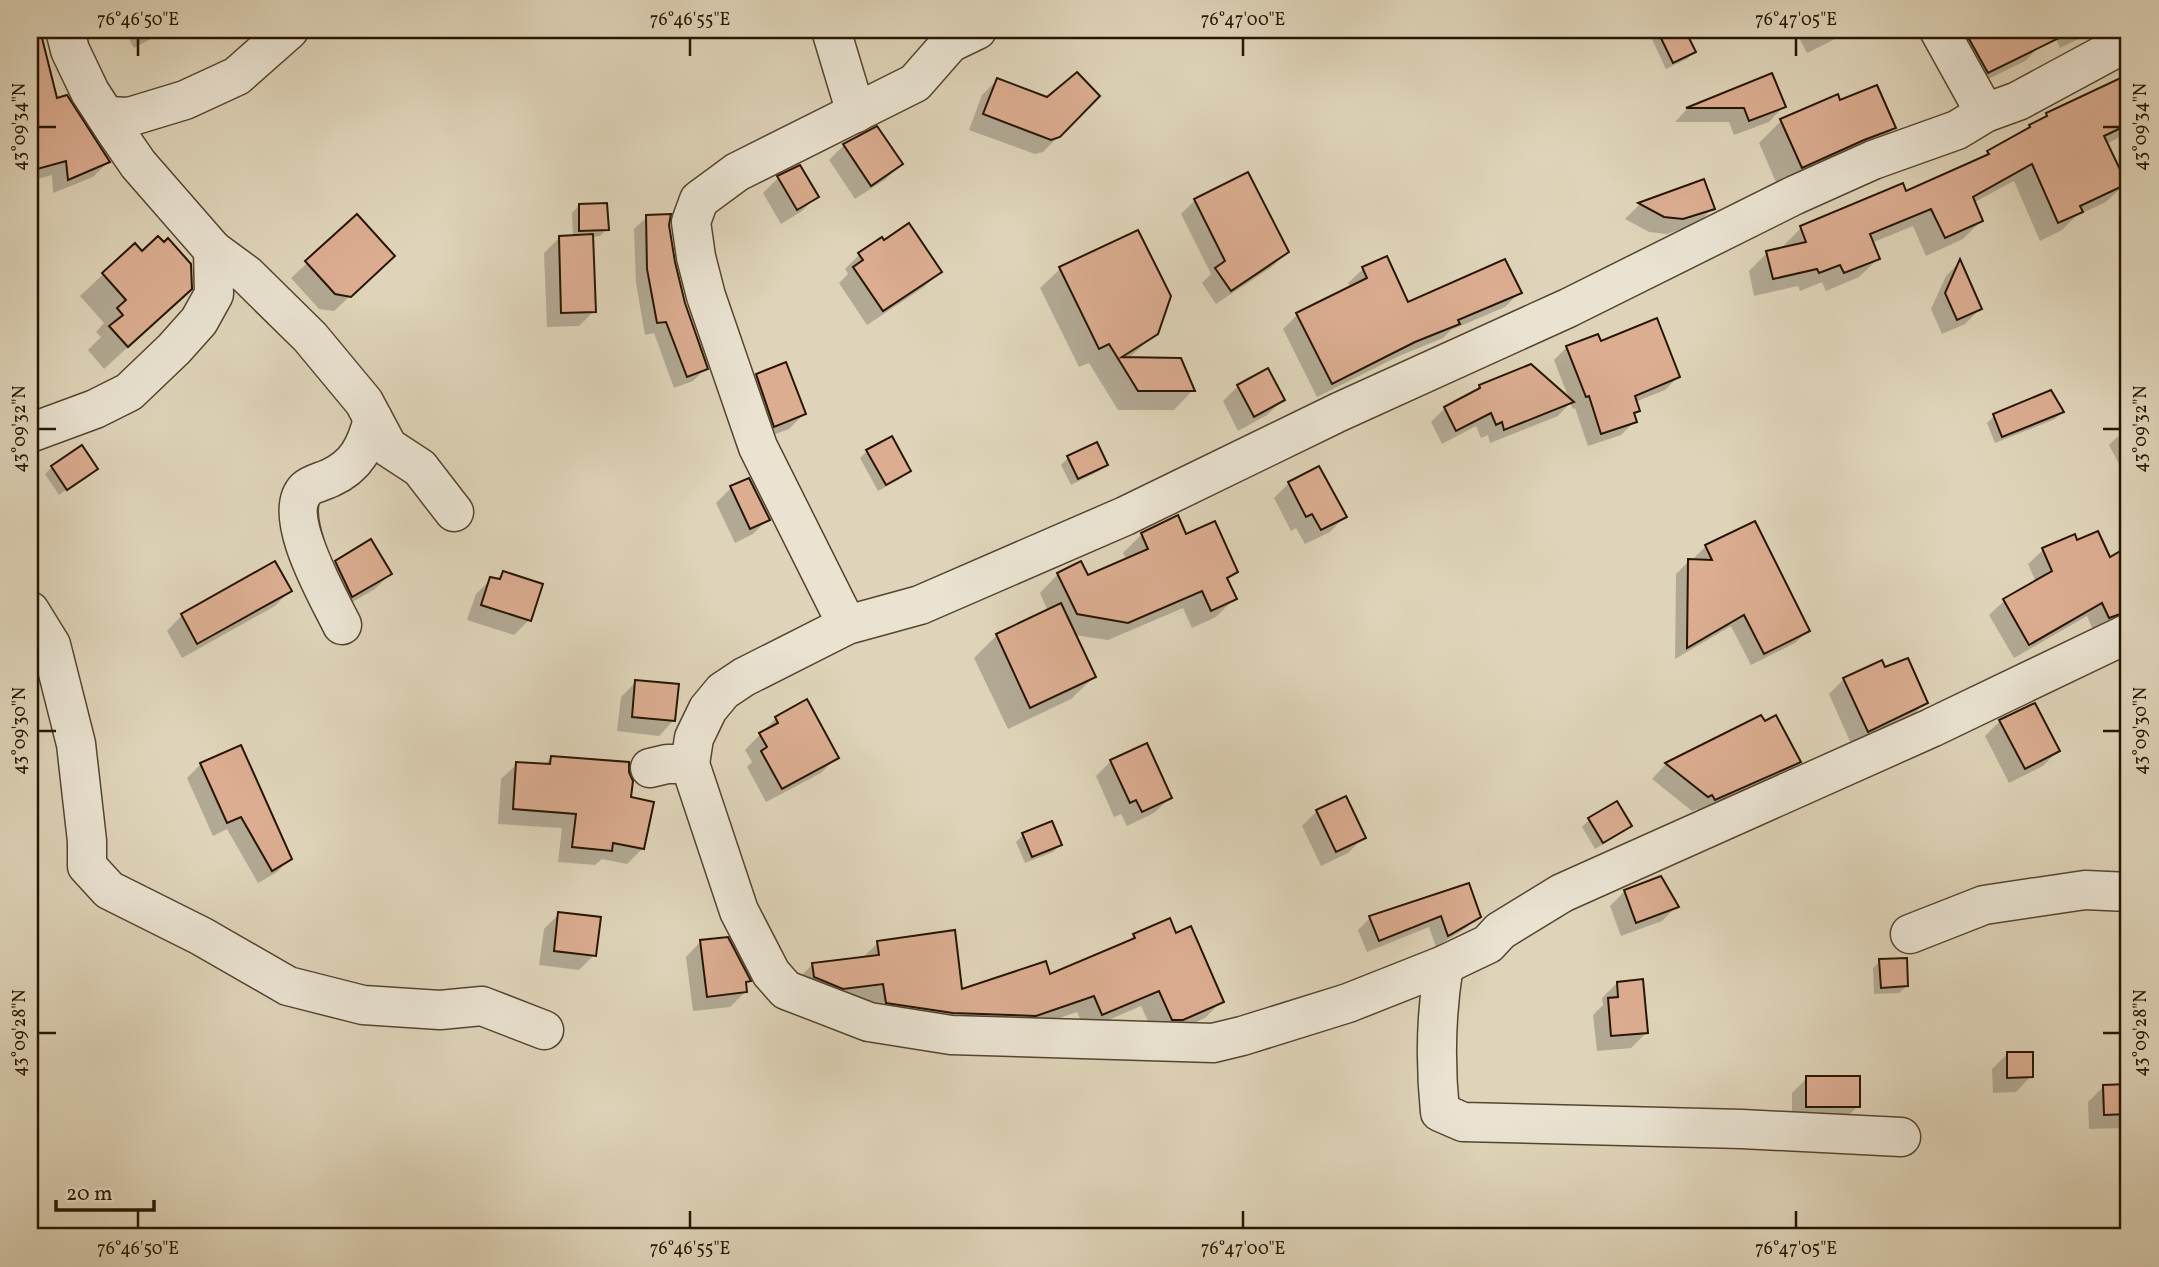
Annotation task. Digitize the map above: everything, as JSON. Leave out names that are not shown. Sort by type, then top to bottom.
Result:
[{"type":"street","points":[[65,30],[70,50],[90,92],[138,164],[213,250],[247,275],[310,337],[364,401],[388,447],[420,468],[454,512]]},
{"type":"street","points":[[106,116],[129,117],[185,100],[237,76],[289,30]]},
{"type":"street","points":[[831,30],[856,113]]},
{"type":"street","points":[[847,625],[758,447],[706,296],[691,222],[699,200],[737,172],[915,83],[950,43],[977,30]]},
{"type":"street","points":[[1939,30],[1985,113]]},
{"type":"street","points":[[2129,41],[2018,102],[1985,113],[1957,130],[1873,160],[1794,195],[1569,308],[1339,412],[1125,516],[920,605],[847,625],[744,677],[723,691],[708,709],[694,738],[690,764],[740,911],[771,973],[786,990],[869,1022],[951,1035],[1213,1043],[1242,1037],[1348,1003],[1444,965],[1488,943],[1500,931],[1562,893],[1931,728],[2129,633]]},
{"type":"street","points":[[30,433],[95,409],[129,392],[174,349],[200,320],[214,294],[213,250]]},
{"type":"street","points":[[341,625],[302,541],[298,504],[306,489],[345,471],[367,443],[373,419]]},
{"type":"street","points":[[30,611],[51,645],[76,744],[87,841],[87,866],[109,890],[201,936],[288,986],[363,1005],[440,1010],[482,1006],[544,1030]]},
{"type":"street","points":[[650,768],[667,764],[690,764]]},
{"type":"street","points":[[1910,934],[1984,905],[2085,890],[2129,892]]},
{"type":"street","points":[[1444,965],[1436,1072],[1440,1112],[1463,1122],[1742,1129],[1901,1137]]},
{"type":"building","points":[[30,30],[40,30],[57,98],[67,95],[110,162],[68,180],[66,161],[30,171]]},
{"type":"building","points":[[1657,30],[1685,30],[1696,52],[1673,63]]},
{"type":"building","points":[[1964,30],[2075,30],[1988,73]]},
{"type":"building","points":[[1077,72],[1100,96],[1060,137],[1051,140],[983,114],[997,78],[1047,97]]},
{"type":"building","points":[[1772,73],[1786,107],[1749,121],[1744,108],[1686,108]]},
{"type":"building","points":[[2129,74],[2129,124],[2104,136],[2127,184],[2080,206],[2083,212],[2058,223],[2032,164],[1973,197],[1983,221],[1945,238],[1931,209],[1870,234],[1880,259],[1844,273],[1840,265],[1819,273],[1817,269],[1773,279],[1766,251],[1806,242],[1800,226],[1903,183],[1906,191],[1989,154],[1987,151],[2030,127],[2029,125],[2047,116],[2046,113]]},
{"type":"building","points":[[1877,85],[1896,128],[1802,168],[1780,119],[1838,94],[1840,100]]},
{"type":"building","points":[[877,126],[903,164],[871,186],[843,144]]},
{"type":"building","points":[[800,165],[819,197],[797,210],[777,176]]},
{"type":"building","points":[[1248,172],[1289,252],[1231,291],[1215,268],[1225,261],[1194,199]]},
{"type":"building","points":[[1704,179],[1715,209],[1683,219],[1664,217],[1638,203]]},
{"type":"building","points":[[607,203],[609,230],[579,231],[579,204]]},
{"type":"building","points":[[357,214],[395,256],[351,297],[335,294],[305,261]]},
{"type":"building","points":[[671,214],[669,225],[675,262],[685,303],[708,369],[687,377],[666,322],[657,323],[647,269],[646,215]]},
{"type":"building","points":[[909,223],[942,272],[883,311],[853,267],[863,260],[858,253]]},
{"type":"building","points":[[1138,230],[1171,296],[1158,334],[1122,357],[1181,358],[1195,391],[1138,391],[1109,344],[1099,349],[1059,267]]},
{"type":"building","points":[[593,234],[596,312],[561,313],[559,236]]},
{"type":"building","points":[[158,236],[164,242],[168,238],[191,264],[192,289],[128,347],[109,326],[123,315],[117,308],[126,300],[102,273],[135,243],[142,251]]},
{"type":"building","points":[[1387,256],[1408,302],[1505,259],[1522,293],[1458,320],[1460,324],[1415,342],[1332,384],[1296,313],[1367,278],[1362,267]]},
{"type":"building","points":[[1960,259],[1982,309],[1957,320],[1945,293]]},
{"type":"building","points":[[1657,318],[1680,377],[1635,396],[1640,411],[1634,413],[1637,422],[1601,434],[1589,396],[1586,397],[1566,346],[1598,334],[1601,341]]},
{"type":"building","points":[[786,362],[806,414],[774,427],[756,374]]},
{"type":"building","points":[[1531,364],[1574,402],[1504,430],[1502,422],[1496,425],[1491,413],[1456,431],[1444,407],[1480,388],[1479,385]]},
{"type":"building","points":[[1268,368],[1285,400],[1254,417],[1237,385]]},
{"type":"building","points":[[2051,390],[2064,412],[2002,437],[1993,414]]},
{"type":"building","points":[[892,436],[911,471],[886,485],[866,450]]},
{"type":"building","points":[[1097,442],[1108,465],[1078,479],[1067,456]]},
{"type":"building","points":[[82,445],[98,469],[67,490],[51,466]]},
{"type":"building","points":[[1319,466],[1347,517],[1321,530],[1312,514],[1306,517],[1288,482]]},
{"type":"building","points":[[749,478],[770,520],[750,529],[730,486]]},
{"type":"building","points":[[1178,515],[1186,534],[1215,521],[1238,572],[1227,578],[1237,599],[1211,611],[1202,591],[1128,623],[1077,614],[1057,573],[1081,561],[1088,575],[1148,549],[1141,533]]},
{"type":"building","points":[[1755,521],[1810,631],[1764,654],[1744,615],[1687,648],[1688,559],[1712,560],[1705,545]]},
{"type":"building","points":[[2098,531],[2110,557],[2129,546],[2129,611],[2109,618],[2102,603],[2029,645],[2003,599],[2052,571],[2042,548],[2075,534],[2077,540]]},
{"type":"building","points":[[371,539],[392,574],[352,597],[335,561]]},
{"type":"building","points":[[275,561],[292,591],[197,644],[181,614]]},
{"type":"building","points":[[503,571],[543,584],[531,621],[481,605],[490,577],[500,579]]},
{"type":"building","points":[[1061,603],[1096,677],[1030,708],[996,634]]},
{"type":"building","points":[[1908,658],[1928,703],[1868,732],[1843,678],[1882,660],[1885,667]]},
{"type":"building","points":[[635,680],[679,684],[675,721],[632,717]]},
{"type":"building","points":[[807,699],[839,758],[782,789],[761,751],[767,747],[759,733],[778,723],[775,717]]},
{"type":"building","points":[[2035,703],[2060,751],[2025,769],[1999,720]]},
{"type":"building","points":[[1761,715],[1765,721],[1776,715],[1801,762],[1715,800],[1712,795],[1708,797],[1665,763]]},
{"type":"building","points":[[1147,743],[1172,798],[1142,812],[1136,800],[1130,803],[1110,760]]},
{"type":"building","points":[[241,745],[292,859],[272,871],[241,817],[227,823],[200,763]]},
{"type":"building","points":[[551,756],[629,762],[633,781],[631,797],[654,802],[644,849],[613,843],[612,851],[572,847],[576,814],[513,809],[516,762],[550,764]]},
{"type":"building","points":[[1346,796],[1366,838],[1336,852],[1316,810]]},
{"type":"building","points":[[1617,801],[1632,826],[1603,843],[1588,818]]},
{"type":"building","points":[[1052,821],[1062,845],[1032,857],[1022,833]]},
{"type":"building","points":[[1661,876],[1679,907],[1636,923],[1624,890]]},
{"type":"building","points":[[1469,883],[1481,917],[1448,936],[1441,916],[1379,941],[1369,916]]},
{"type":"building","points":[[558,912],[601,917],[596,956],[554,951]]},
{"type":"building","points":[[1170,918],[1176,933],[1191,926],[1224,1002],[1183,1020],[1172,1020],[1159,991],[1102,1015],[1094,996],[1036,1016],[953,1013],[886,1003],[883,984],[843,989],[814,977],[812,963],[879,955],[877,941],[955,930],[962,989],[1046,961],[1050,974],[1135,938],[1133,934]]},
{"type":"building","points":[[728,937],[751,981],[746,982],[747,992],[707,997],[700,940]]},
{"type":"building","points":[[1907,958],[1908,986],[1881,988],[1879,959]]},
{"type":"building","points":[[1643,979],[1648,1033],[1611,1036],[1608,998],[1618,997],[1617,982]]},
{"type":"building","points":[[2007,1052],[2033,1052],[2033,1077],[2007,1078]]},
{"type":"building","points":[[1806,1076],[1860,1076],[1860,1107],[1806,1107]]},
{"type":"building","points":[[2129,1084],[2129,1114],[2104,1115],[2103,1085]]}]
